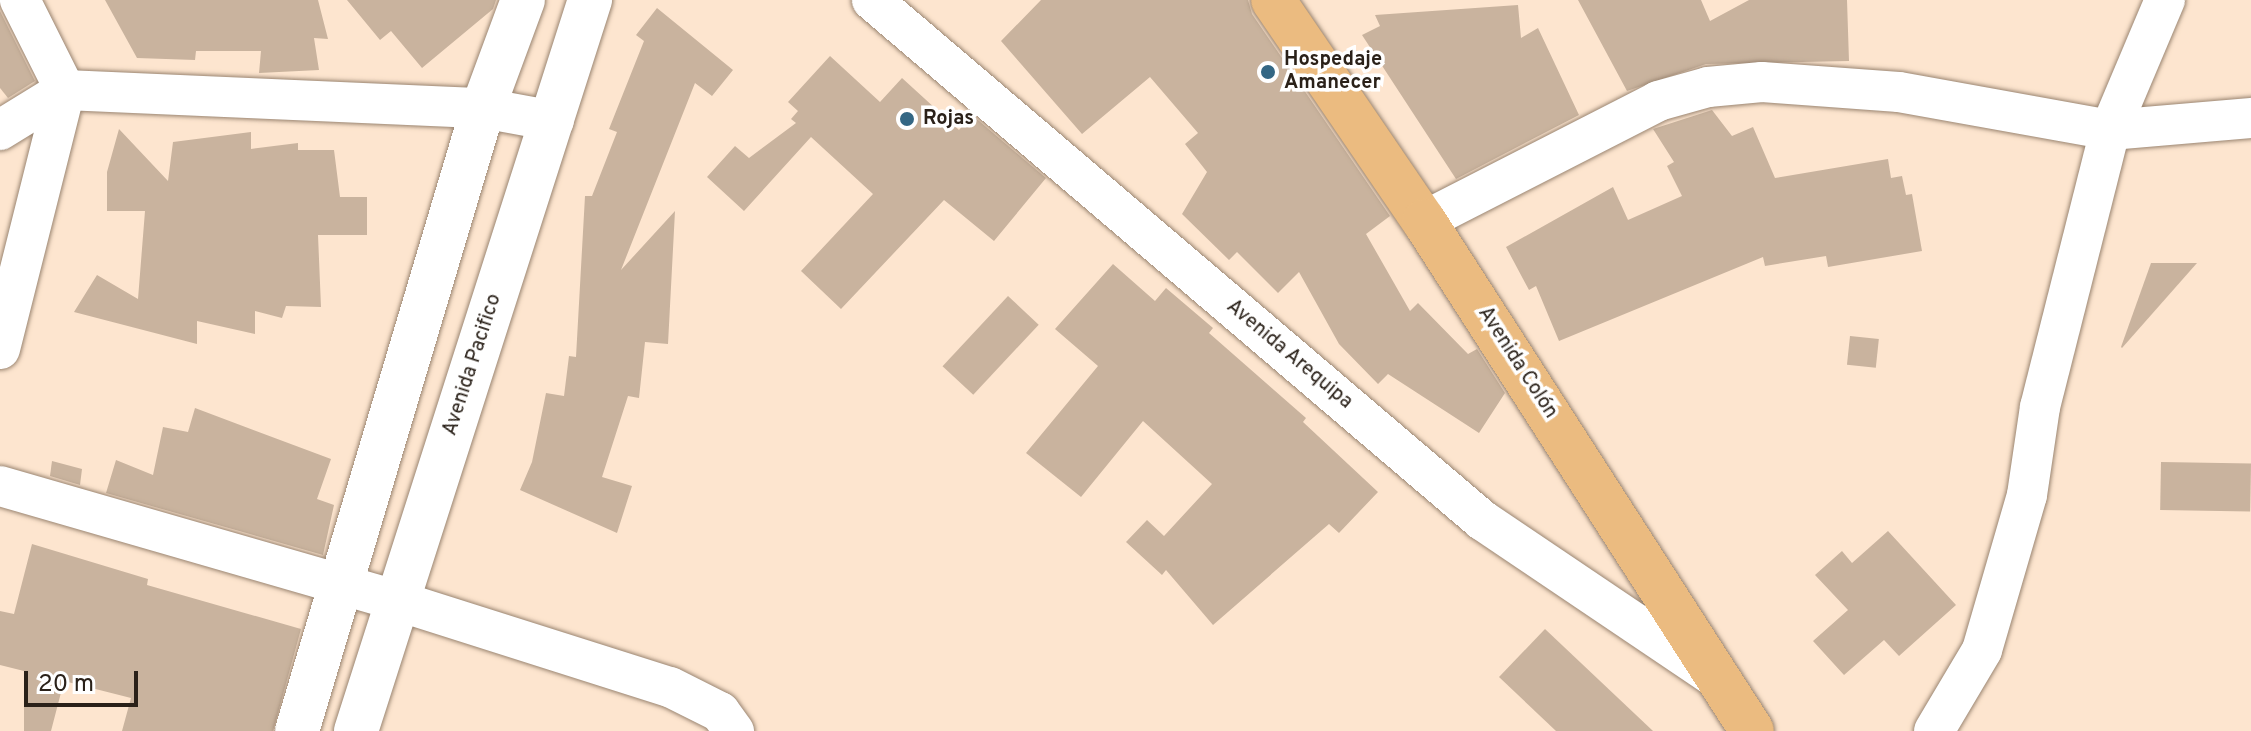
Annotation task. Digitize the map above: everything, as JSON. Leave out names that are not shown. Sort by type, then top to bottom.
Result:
[{"type":"main road","points":[[297,731],[483,108],[523,0]]},
{"type":"main road","name":"Avenida Pacifico","points":[[356,731],[395,600],[554,121],[590,0]]},
{"type":"main road","name":"Avenida Colón","points":[[1273,0],[1424,221],[1725,684],[1752,731]]},
{"type":"street","points":[[0,349],[65,90],[20,0]]},
{"type":"street","name":"Avenida Arequipa","points":[[872,0],[1482,520],[1725,684]]},
{"type":"street","points":[[1934,731],[1986,636],[2027,495],[2040,407],[2110,130],[2165,0]]},
{"type":"street","points":[[1424,221],[1658,101],[1708,87],[1762,82],[1899,92],[2110,130],[2251,118]]},
{"type":"street","points":[[0,130],[65,90],[483,108],[554,121]]},
{"type":"street","points":[[0,486],[395,600],[670,687],[720,712],[734,731]]},
{"type":"building","points":[[105,0],[318,0],[328,39],[314,38],[319,70],[259,73],[261,51],[196,51],[195,60],[137,58]]},
{"type":"building","points":[[347,0],[496,0],[493,9],[422,68],[391,31],[380,40]]},
{"type":"building","points":[[1041,0],[1248,0],[1252,14],[1390,216],[1366,234],[1410,311],[1418,303],[1468,354],[1477,349],[1505,393],[1479,433],[1388,374],[1378,384],[1339,344],[1299,272],[1278,293],[1237,252],[1229,260],[1182,214],[1207,172],[1185,144],[1198,133],[1150,77],[1082,134],[1001,41]]},
{"type":"building","points":[[1578,0],[1701,0],[1710,21],[1749,0],[1847,0],[1849,61],[1706,64],[1627,91]]},
{"type":"building","points":[[1518,5],[1521,38],[1538,28],[1579,115],[1456,179],[1362,35],[1380,26],[1375,15]]},
{"type":"building","points":[[657,8],[733,70],[712,96],[695,83],[621,270],[675,211],[668,344],[645,342],[639,398],[628,396],[602,477],[632,486],[617,533],[520,490],[532,462],[546,393],[564,396],[569,356],[576,357],[585,196],[592,196],[617,132],[609,129],[644,41],[636,35]]},
{"type":"building","points":[[0,11],[35,81],[8,98],[0,88]]},
{"type":"building","points":[[830,56],[880,102],[902,78],[959,130],[972,115],[1046,178],[994,241],[944,200],[841,309],[801,271],[873,194],[811,137],[744,211],[707,177],[735,146],[749,158],[796,123],[791,119],[798,111],[788,102]]},
{"type":"building","points":[[1712,110],[1732,136],[1753,127],[1775,178],[1888,159],[1891,178],[1902,176],[1906,195],[1912,194],[1922,251],[1828,267],[1826,256],[1765,266],[1763,257],[1559,341],[1536,286],[1529,290],[1506,247],[1613,187],[1628,220],[1682,196],[1667,166],[1674,162],[1653,129]]},
{"type":"building","points":[[119,129],[168,181],[173,142],[251,132],[251,149],[298,143],[298,150],[334,150],[340,197],[367,197],[367,235],[318,235],[321,307],[286,306],[282,318],[255,311],[255,334],[197,321],[197,344],[74,312],[97,275],[138,299],[145,211],[107,211],[107,172]]},
{"type":"building","points":[[2151,263],[2197,263],[2122,348],[2121,347]]},
{"type":"building","points":[[1113,264],[1155,301],[1166,288],[1213,328],[1209,333],[1306,418],[1303,422],[1378,492],[1339,533],[1329,524],[1213,625],[1166,570],[1162,575],[1126,542],[1147,520],[1164,536],[1212,484],[1143,421],[1081,497],[1026,453],[1098,366],[1055,329]]},
{"type":"building","points":[[1008,296],[1039,325],[973,395],[943,366]]},
{"type":"building","points":[[1850,336],[1879,339],[1876,368],[1847,365]]},
{"type":"building","points":[[195,408],[331,459],[317,499],[334,505],[323,555],[106,493],[116,460],[153,475],[163,427],[188,432]]},
{"type":"building","points":[[52,461],[82,469],[80,485],[50,476]]},
{"type":"building","points":[[2161,462],[2251,464],[2250,512],[2160,510]]},
{"type":"building","points":[[1888,531],[1956,605],[1899,656],[1884,640],[1844,675],[1813,641],[1848,610],[1815,575],[1842,551],[1852,563]]},
{"type":"building","points":[[32,544],[148,579],[147,585],[301,629],[273,731],[122,731],[131,698],[64,681],[51,731],[24,731],[24,671],[0,665],[0,611],[14,614]]},
{"type":"building","points":[[1545,629],[1653,731],[1556,731],[1499,677]]},
{"type":"place","name":"Hospedaje Amanecer","points":[[1268,72]]},
{"type":"place","name":"Rojas","points":[[907,119]]}]
